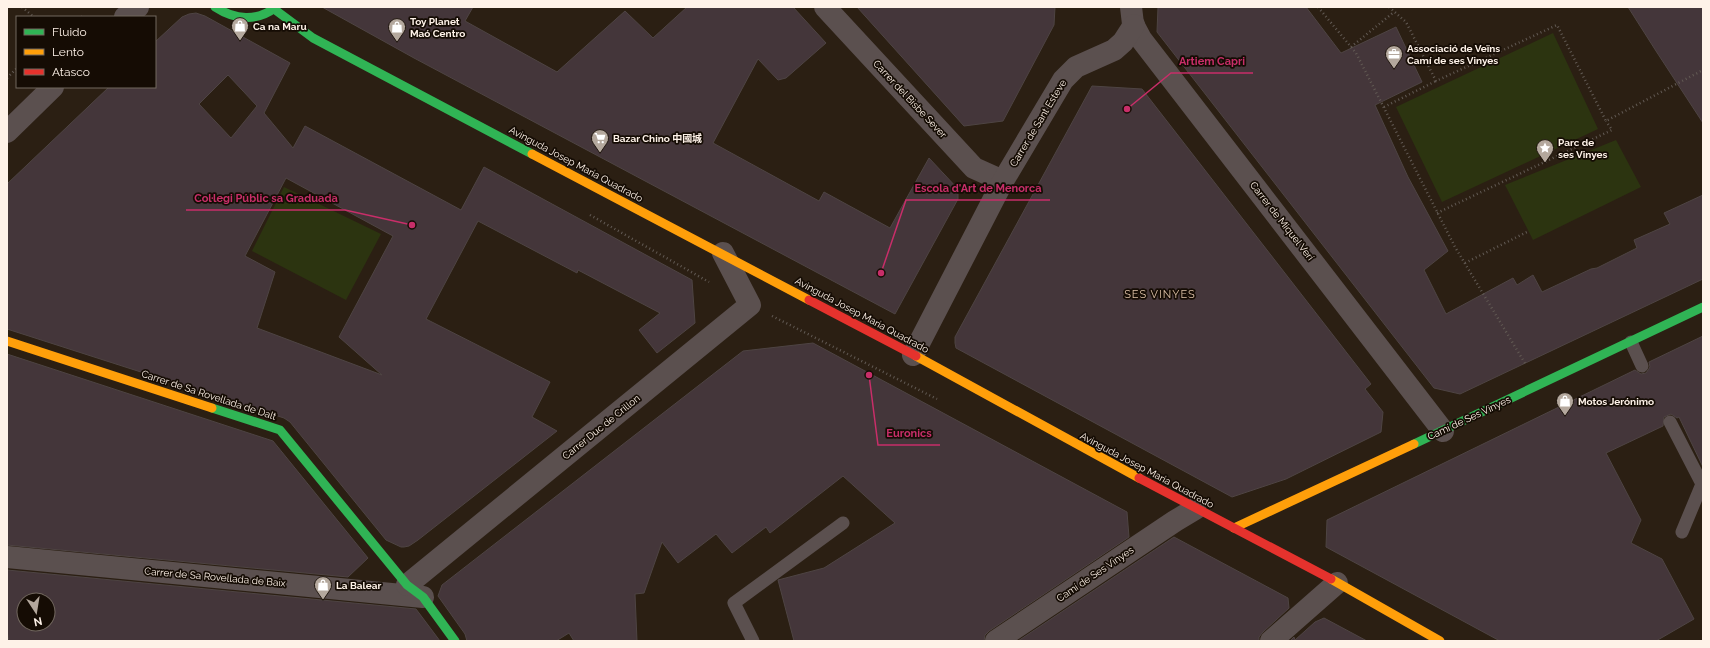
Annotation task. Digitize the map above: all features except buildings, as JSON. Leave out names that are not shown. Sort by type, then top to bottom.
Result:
[{"type":"street","points":[[215,7],[223,13],[240,18],[258,17],[275,8]]},
{"type":"street","name":"Carrer del Bisbe Sever","points":[[825,7],[974,168],[1003,181]]},
{"type":"street","name":"Avinguda Josep Maria Quadrado","points":[[275,8],[313,38],[723,253],[1194,509],[1234,528],[1337,583],[1440,641]]},
{"type":"street","name":"Carrer de Sant Esteve","points":[[913,355],[1003,181],[1063,80],[1076,67],[1114,50],[1123,42],[1132,16]]},
{"type":"street","name":"Carrer de Miquel Verí","points":[[1132,16],[1141,39],[1443,431]]},
{"type":"street","points":[[7,132],[52,88]]},
{"type":"street","name":"Carrer Duc de Crillon","points":[[415,591],[750,305],[723,253]]},
{"type":"street","name":"Camí de Ses Vinyes","points":[[1234,528],[1443,431],[1703,307]]},
{"type":"street","name":"Carrer de Sa Rovellada de Dalt","points":[[7,341],[280,430],[455,641]]},
{"type":"street","name":"Camí de Ses Vinyes","points":[[996,641],[1194,509]]},
{"type":"street","name":"Carrer de Sa Rovellada de Baix","points":[[7,557],[415,591]]},
{"type":"street","points":[[1272,641],[1337,583]]},
{"type":"lane","points":[[1630,342],[1642,366]]},
{"type":"lane","points":[[1670,422],[1702,485],[1682,532]]},
{"type":"lane","points":[[753,641],[734,603],[843,523]]},
{"type":"path","points":[[22,7],[33,16]]},
{"type":"path","points":[[1318,7],[1356,53],[1437,213],[1518,353],[1540,384]]},
{"type":"path","points":[[1389,7],[1406,22],[1436,81]]},
{"type":"path","points":[[1351,47],[1394,12]]},
{"type":"path","points":[[1384,107],[1436,81],[1557,25],[1612,130],[1437,213]]},
{"type":"path","points":[[7,78],[16,69]]},
{"type":"path","points":[[1606,121],[1703,70]]},
{"type":"path","points":[[1465,263],[1529,231]]},
{"type":"green space","points":[[1553,33],[1598,129],[1442,202],[1396,107]]},
{"type":"green space","points":[[1616,140],[1641,187],[1533,240],[1505,185]]},
{"type":"green space","points":[[284,187],[381,234],[346,300],[252,251]]},
{"type":"traffic: fast","points":[[215,7],[230,15],[246,18],[261,15],[276,7]]},
{"type":"traffic: fast","points":[[274,9],[313,38],[532,154]]},
{"type":"traffic: fast","points":[[1414,444],[1703,307]]},
{"type":"traffic: fast","points":[[212,408],[280,430],[407,585],[423,597],[455,641]]},
{"type":"traffic: slow","points":[[532,154],[809,300]]},
{"type":"traffic: slow","points":[[7,341],[212,408]]},
{"type":"traffic: slow","points":[[916,356],[1139,478]]},
{"type":"traffic: slow","points":[[1234,528],[1414,444]]},
{"type":"traffic: slow","points":[[1331,579],[1440,641]]},
{"type":"traffic: jam","points":[[809,300],[916,356]]},
{"type":"traffic: jam","points":[[1139,478],[1331,579]]},
{"type":"place","name":"Ca na Maru","points":[[240,41]]},
{"type":"place","name":"Toy Planet Maó Centro","points":[[397,42]]},
{"type":"place","name":"Associació de Veïns Camí de ses Vinyes","points":[[1394,69]]},
{"type":"place","name":"Artiem Capri","points":[[1127,109]]},
{"type":"place","name":"Bazar Chino 中國城","points":[[600,153]]},
{"type":"place","name":"Parc de ses Vinyes","points":[[1545,163]]},
{"type":"place","name":"Col·legi Públic sa Graduada","points":[[412,225]]},
{"type":"place","name":"Escola d'Art de Menorca","points":[[881,273]]},
{"type":"place","name":"Euronics","points":[[869,375]]},
{"type":"place","name":"Motos Jerónimo","points":[[1565,416]]},
{"type":"place","name":"La Balear","points":[[323,600]]},
{"type":"district","name":"SES VINYES","points":[[1160,294]]}]
